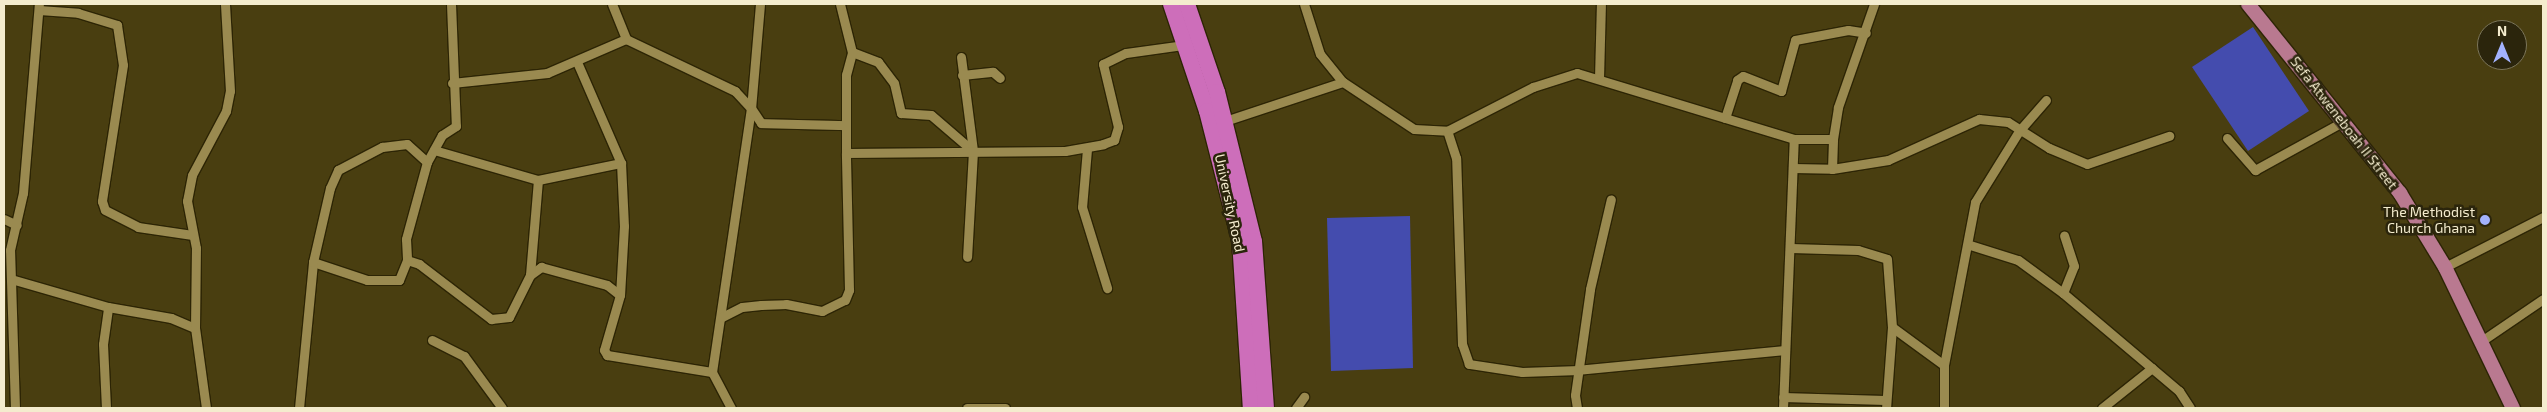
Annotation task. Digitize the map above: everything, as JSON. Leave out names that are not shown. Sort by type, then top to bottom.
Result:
[{"type":"highway","name":"University Road","points":[[1171,4],[1209,118],[1240,240],[1252,408]]},
{"type":"highway","name":"University Road","points":[[1187,4],[1225,120],[1254,241],[1266,408]]},
{"type":"main road","name":"Sefa Atweneboah II Street","points":[[2248,4],[2344,121],[2400,194],[2445,268],[2512,408]]},
{"type":"street","points":[[206,408],[195,328],[196,248],[187,201],[192,176],[226,111],[230,91],[225,4]]},
{"type":"street","points":[[313,262],[367,280],[398,280],[407,260],[406,239],[427,162],[442,135],[456,126],[452,83],[452,4]]},
{"type":"street","points":[[612,4],[626,38],[735,91],[762,123],[844,125]]},
{"type":"street","points":[[726,407],[712,372],[722,317],[750,108],[760,4]]},
{"type":"street","points":[[722,317],[742,307],[762,305],[786,304],[822,311],[845,300],[849,290],[844,125],[846,75],[852,52],[840,4]]},
{"type":"street","points":[[1304,4],[1320,54],[1343,82],[1414,129],[1447,131],[1560,76],[1599,78],[1794,139],[1833,140]]},
{"type":"street","points":[[1599,78],[1601,4]]},
{"type":"street","points":[[1832,169],[1833,140],[1838,107],[1866,33],[1874,4]]},
{"type":"street","points":[[15,408],[10,250],[17,225],[39,7],[78,13],[117,25],[123,65],[106,176],[105,210],[138,227],[192,235]]},
{"type":"street","points":[[1725,118],[1737,80],[1743,76],[1781,91],[1795,40],[1848,30],[1866,33]]},
{"type":"street","points":[[452,83],[521,77],[577,62],[626,38]]},
{"type":"street","points":[[846,153],[947,155],[973,150],[1086,149],[1114,140],[1118,127],[1104,64],[1126,53],[1184,45]]},
{"type":"street","points":[[852,52],[878,62],[894,84],[901,113],[931,115],[973,150]]},
{"type":"street","points":[[961,57],[973,150],[967,257]]},
{"type":"street","points":[[577,62],[621,163],[624,226],[620,295],[604,350],[607,355],[712,372]]},
{"type":"street","points":[[962,75],[993,72],[1000,78]]},
{"type":"street","points":[[1225,120],[1343,82]]},
{"type":"street","points":[[1944,408],[1944,364],[1970,245],[1968,223],[1975,202],[2019,131],[2046,100]]},
{"type":"street","points":[[1794,168],[1832,169],[1888,160],[1978,119],[2008,122],[2019,131],[2087,164],[2169,136]]},
{"type":"street","points":[[2227,138],[2258,170],[2344,121]]},
{"type":"street","points":[[1447,131],[1456,158],[1462,344],[1469,364],[1522,372],[1579,370],[1785,350]]},
{"type":"street","points":[[1783,408],[1794,139]]},
{"type":"street","points":[[299,408],[313,262],[330,188],[338,170],[382,147],[407,144],[427,162]]},
{"type":"street","points":[[1086,149],[1082,207],[1106,288]]},
{"type":"street","points":[[434,150],[538,180],[621,163]]},
{"type":"street","points":[[407,260],[420,264],[491,319],[509,317],[530,275],[538,180]]},
{"type":"street","points":[[1577,408],[1579,370],[1590,289],[1611,199]]},
{"type":"street","points":[[2445,268],[2543,218]]},
{"type":"street","points":[[4,219],[17,225]]},
{"type":"street","points":[[2063,293],[2074,266],[2064,236]]},
{"type":"street","points":[[1970,245],[2018,260],[2063,293],[2179,392],[2190,408]]},
{"type":"street","points":[[1783,398],[1886,404],[1892,327],[1891,270],[1881,254],[1791,248]]},
{"type":"street","points":[[530,275],[541,267],[553,268],[607,285],[620,295]]},
{"type":"street","points":[[11,278],[108,307],[172,318],[195,328]]},
{"type":"street","points":[[2480,342],[2543,299]]},
{"type":"street","points":[[106,408],[103,344],[108,307]]},
{"type":"street","points":[[1892,327],[1944,364]]},
{"type":"street","points":[[432,340],[464,356],[502,408]]},
{"type":"street","points":[[2102,408],[2152,368]]},
{"type":"street","points":[[1296,408],[1304,398]]},
{"type":"street","points":[[966,408],[1005,408]]},
{"type":"shaded area","points":[[2253,27],[2309,111],[2248,151],[2192,67]]},
{"type":"shaded area","points":[[1410,216],[1413,368],[1331,371],[1327,218]]},
{"type":"place","name":"The Methodist Church Ghana","points":[[2485,220]]}]
